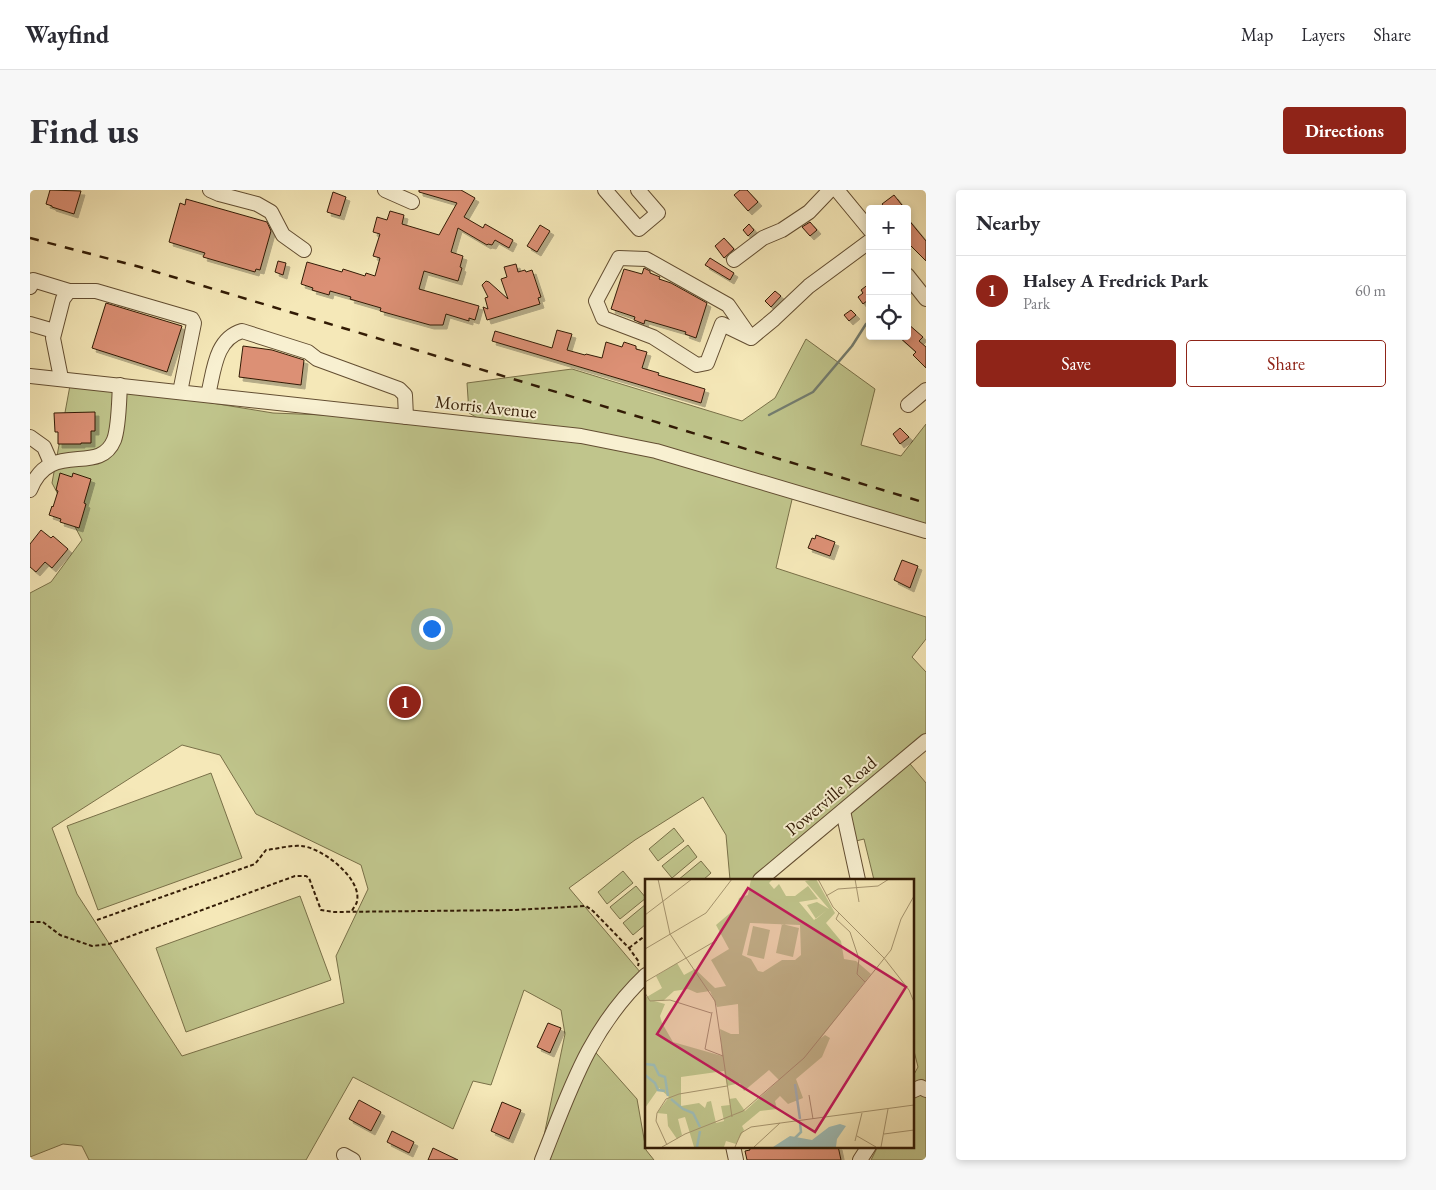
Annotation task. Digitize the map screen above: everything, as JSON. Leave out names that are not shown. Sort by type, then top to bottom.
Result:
[{"type":"street","points":[[210,190],[257,204],[271,212],[282,235],[304,250]]},
{"type":"street","points":[[385,190],[412,202]]},
{"type":"street","points":[[605,190],[639,229],[658,212],[638,190]]},
{"type":"street","points":[[734,260],[763,238],[782,230],[809,212],[830,190]]},
{"type":"street","points":[[837,190],[866,225]]},
{"type":"street","points":[[751,338],[774,320],[809,286],[866,244]]},
{"type":"street","points":[[619,258],[646,260],[728,305],[751,338],[722,324],[707,364],[697,366],[653,337],[603,318],[596,301],[619,258]]},
{"type":"street","points":[[30,288],[33,280],[70,291],[96,291],[192,319],[194,323],[180,392]]},
{"type":"street","points":[[911,280],[926,299]]},
{"type":"street","points":[[61,378],[53,338],[63,299],[70,291]]},
{"type":"street","points":[[30,324],[54,331]]},
{"type":"street","points":[[208,395],[220,348],[234,333],[242,331],[308,352],[317,359],[400,389],[405,395],[406,417]]},
{"type":"street","name":"Morris Avenue","points":[[30,376],[581,436],[628,444],[926,531]]},
{"type":"street","points":[[30,490],[36,476],[50,463],[98,456],[112,444],[116,433],[120,385]]},
{"type":"street","points":[[908,405],[926,390]]},
{"type":"street","points":[[30,437],[44,447],[50,463]]},
{"type":"street","name":"Powerville Road","points":[[761,879],[926,741]]},
{"type":"street","points":[[843,811],[858,879]]},
{"type":"street","points":[[542,1160],[578,1071],[594,1041],[624,996],[644,974]]},
{"type":"street","points":[[914,1090],[921,1088],[926,1090]]},
{"type":"street","points":[[860,1160],[868,1148]]},
{"type":"path","points":[[97,920],[255,864],[266,850],[302,846],[316,850],[335,861],[347,873],[357,896],[357,901],[352,911]]},
{"type":"path","points":[[30,922],[43,922],[60,935],[92,946],[109,944],[295,876],[306,876],[310,878],[321,910],[334,912],[514,910],[575,905],[586,906],[629,948],[640,962],[638,967],[644,974]]},
{"type":"path","points":[[629,948],[645,936]]},
{"type":"green space","points":[[806,339],[875,389],[861,445],[901,456],[926,424],[926,530],[794,491],[776,568],[926,617],[926,639],[912,657],[926,672],[926,742],[906,759],[926,783],[926,1160],[871,1160],[877,1148],[914,1148],[914,1074],[918,1067],[914,1051],[914,879],[874,879],[864,839],[856,841],[843,811],[755,879],[730,879],[726,835],[703,797],[635,840],[569,888],[641,973],[589,1045],[637,1099],[645,1148],[654,1160],[539,1160],[565,1034],[561,1010],[524,990],[491,1085],[473,1081],[453,1129],[353,1077],[306,1160],[89,1160],[82,1146],[63,1144],[30,1157],[30,593],[51,582],[82,540],[52,483],[71,380],[273,413],[324,415],[330,402],[500,431],[469,413],[467,383],[572,369],[742,421],[775,398]],"holes":[[[182,745],[220,755],[256,814],[361,865],[368,889],[336,956],[344,1003],[182,1056],[77,894],[52,828]]]},
{"type":"green space","points":[[211,773],[242,858],[98,910],[67,826]]},
{"type":"green space","points":[[674,828],[684,841],[658,861],[649,849]]},
{"type":"green space","points":[[688,845],[697,857],[672,878],[662,866]]},
{"type":"green space","points":[[701,861],[711,873],[704,879],[679,879]]},
{"type":"green space","points":[[623,871],[633,883],[607,904],[598,892]]},
{"type":"green space","points":[[636,886],[645,897],[645,899],[620,919],[610,907]]},
{"type":"green space","points":[[300,896],[331,980],[186,1032],[156,948]]},
{"type":"green space","points":[[645,905],[645,925],[633,935],[623,923]]},
{"type":"building","points":[[50,190],[81,191],[74,214],[46,204]]},
{"type":"building","points":[[419,190],[461,190],[475,198],[464,217],[483,228],[485,224],[513,240],[509,248],[495,240],[492,245],[487,245],[458,228],[451,252],[463,256],[458,281],[424,271],[419,289],[479,306],[475,320],[469,318],[469,321],[446,314],[443,325],[430,325],[380,311],[381,308],[350,299],[351,297],[330,291],[329,295],[312,290],[313,288],[301,284],[307,262],[342,272],[343,269],[365,276],[366,273],[375,276],[380,258],[373,256],[380,234],[373,232],[377,217],[387,220],[390,211],[404,215],[402,224],[439,235],[457,203],[419,192]]},
{"type":"building","points":[[740,190],[747,190],[758,202],[748,211],[734,195]]},
{"type":"building","points":[[333,192],[346,197],[340,216],[327,212]]},
{"type":"building","points":[[894,195],[902,205],[883,205]]},
{"type":"building","points":[[186,199],[267,222],[271,231],[260,270],[256,269],[255,272],[203,257],[205,253],[169,242],[180,203],[185,205]]},
{"type":"building","points":[[810,222],[817,230],[810,236],[802,227]]},
{"type":"building","points":[[911,223],[926,241],[926,261],[911,246]]},
{"type":"building","points":[[749,224],[754,230],[748,236],[743,230]]},
{"type":"building","points":[[540,225],[550,231],[537,252],[527,246]]},
{"type":"building","points":[[724,238],[734,249],[724,258],[715,246]]},
{"type":"building","points":[[710,258],[734,273],[730,280],[705,265]]},
{"type":"building","points":[[278,261],[286,263],[283,275],[275,272]]},
{"type":"building","points":[[516,264],[518,272],[532,270],[541,297],[538,298],[540,304],[487,320],[483,307],[488,309],[485,298],[488,297],[482,285],[486,281],[489,282],[508,299],[501,279],[507,277],[504,267]]},
{"type":"building","points":[[644,268],[660,277],[659,279],[671,283],[707,303],[696,338],[685,334],[686,332],[645,320],[644,324],[634,320],[635,317],[611,309],[624,269],[642,274]]},
{"type":"building","points":[[866,286],[866,302],[863,304],[858,297],[863,293],[861,290]]},
{"type":"building","points":[[775,291],[781,296],[771,307],[765,301]]},
{"type":"building","points":[[106,303],[182,326],[167,372],[92,348]]},
{"type":"building","points":[[851,310],[856,315],[849,321],[844,315]]},
{"type":"building","points":[[911,326],[923,337],[919,341],[926,347],[926,368],[913,355],[916,352],[902,340],[911,340]]},
{"type":"building","points":[[557,330],[572,334],[567,350],[585,355],[602,358],[606,342],[622,347],[624,342],[636,346],[636,349],[647,352],[642,368],[659,373],[658,375],[705,389],[701,403],[492,341],[495,331],[552,348]]},
{"type":"building","points":[[243,346],[272,350],[304,360],[301,385],[239,377]]},
{"type":"building","points":[[95,412],[95,431],[91,431],[91,443],[58,444],[58,432],[55,432],[54,413]]},
{"type":"building","points":[[900,428],[909,437],[900,444],[893,434]]},
{"type":"building","points":[[60,473],[72,477],[73,473],[91,479],[79,528],[60,522],[61,519],[49,515],[58,491],[56,490]]},
{"type":"building","points":[[41,530],[51,538],[53,536],[68,549],[52,568],[45,562],[36,572],[30,567],[30,544]]},
{"type":"building","points":[[816,535],[835,542],[830,556],[808,548],[812,538],[815,539]]},
{"type":"building","points":[[902,560],[918,566],[910,588],[894,580]]},
{"type":"building","points":[[548,1023],[561,1028],[550,1053],[537,1047]]},
{"type":"building","points":[[359,1100],[381,1112],[371,1131],[349,1119]]},
{"type":"building","points":[[502,1102],[521,1110],[509,1139],[491,1131]]},
{"type":"building","points":[[392,1131],[414,1142],[409,1153],[387,1142]]},
{"type":"building","points":[[433,1148],[458,1160],[428,1160]]},
{"type":"building","points":[[750,1148],[838,1148],[841,1160],[747,1160],[745,1151],[750,1150]]},
{"type":"waterway","points":[[769,415],[813,392],[852,346],[866,324]]},
{"type":"railway","points":[[30,238],[140,267],[926,503]]},
{"type":"place","name":"Halsey A Fredrick Park","points":[[405,702]]}]
